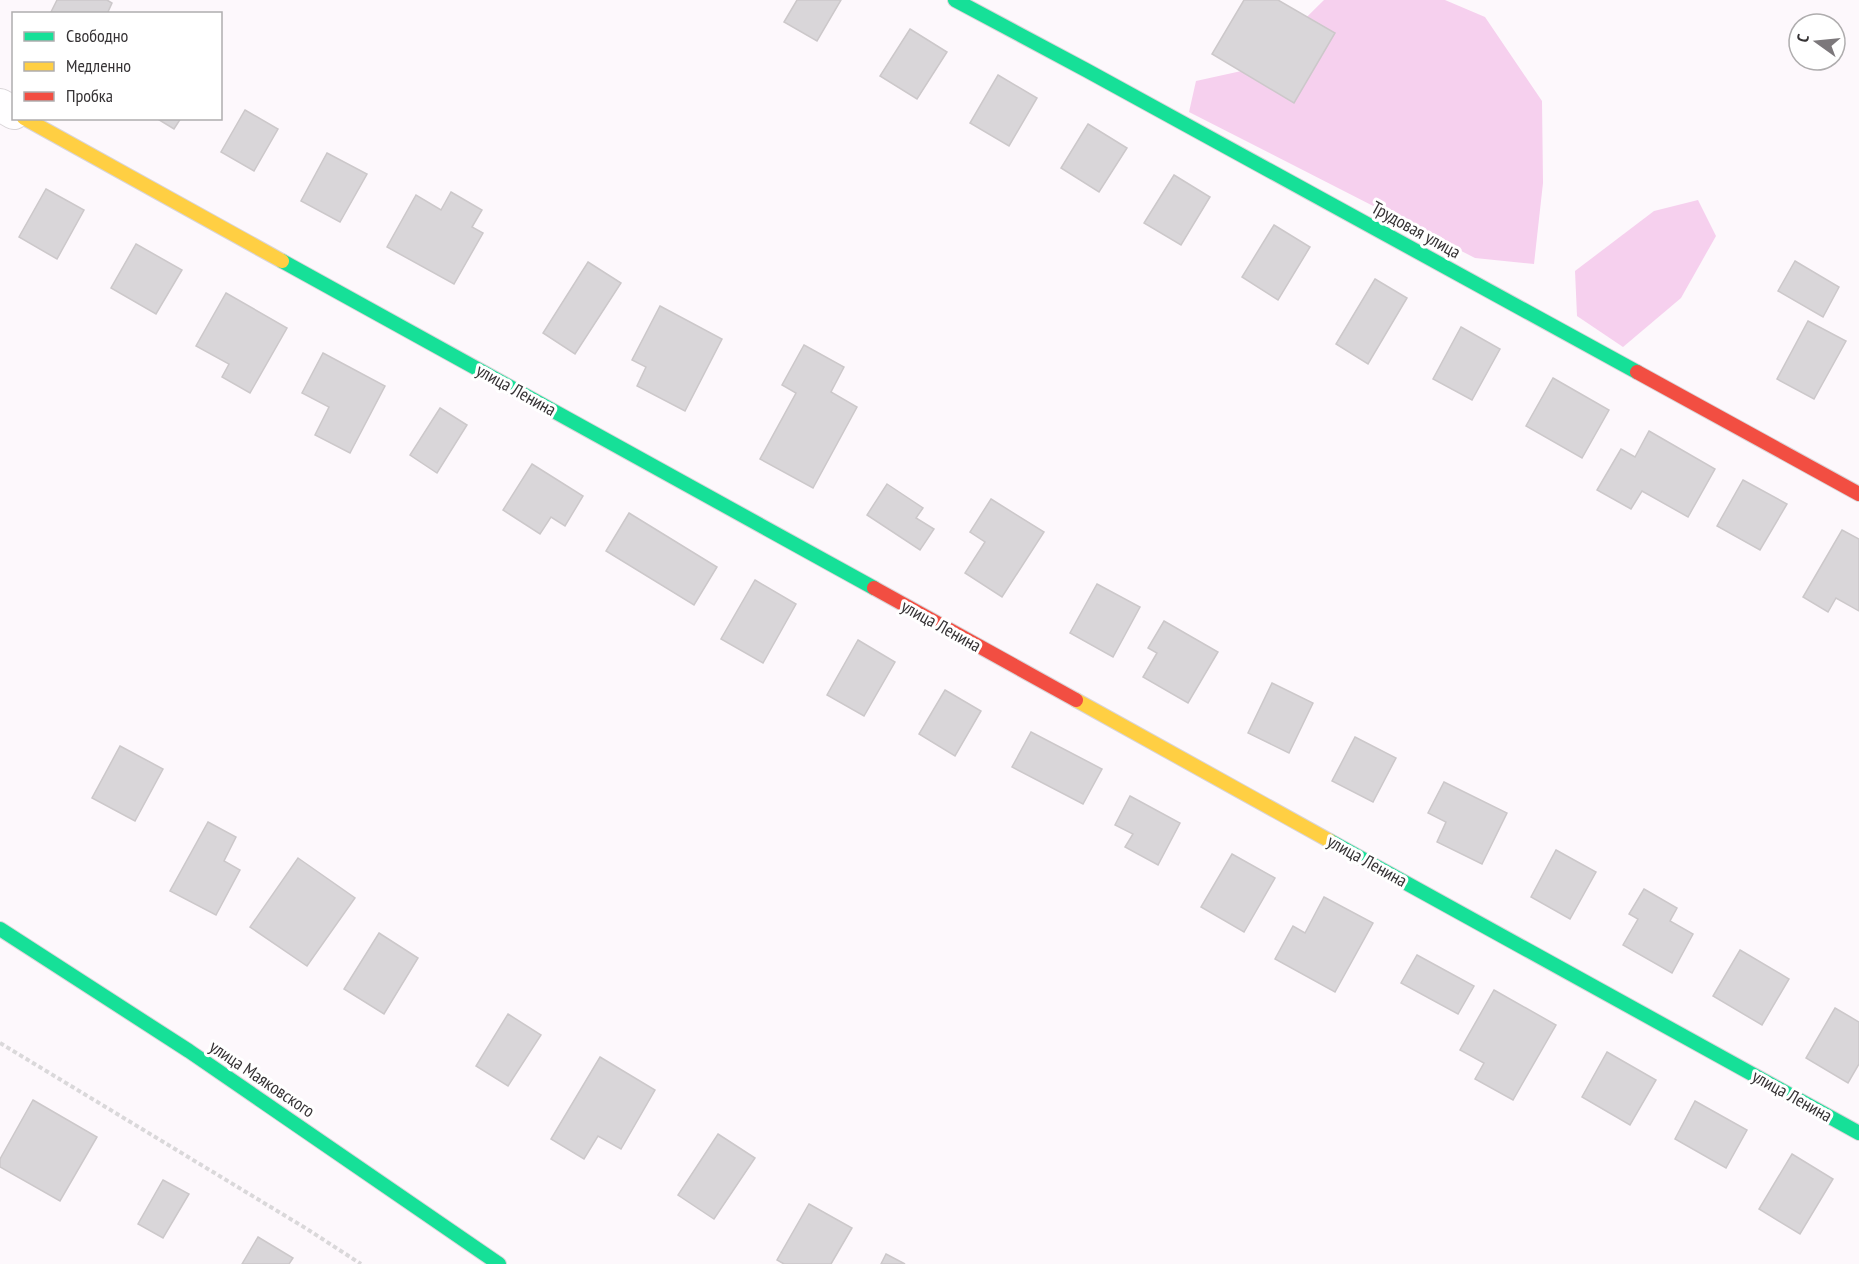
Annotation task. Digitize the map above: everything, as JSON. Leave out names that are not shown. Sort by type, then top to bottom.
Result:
[{"type":"street","name":"Трудовая улица","points":[[954,0],[1086,70],[1859,494]]},
{"type":"street","name":"улица Ленина","points":[[28,120],[1859,1132]]},
{"type":"street","name":"улица Маяковского","points":[[0,929],[70,972],[208,1064],[499,1264]]},
{"type":"path","points":[[0,1043],[361,1264]]},
{"type":"shaded area","points":[[1324,0],[1445,0],[1485,17],[1542,101],[1543,183],[1534,264],[1475,258],[1189,112],[1196,81],[1255,68]]},
{"type":"shaded area","points":[[1698,200],[1716,236],[1681,298],[1623,347],[1577,316],[1575,271],[1654,211]]},
{"type":"building","points":[[57,0],[107,0],[112,3],[108,12],[51,12]]},
{"type":"building","points":[[797,0],[841,0],[817,41],[784,22]]},
{"type":"building","points":[[1244,0],[1278,0],[1335,33],[1294,103],[1212,54]]},
{"type":"building","points":[[910,29],[947,52],[917,99],[880,76]]},
{"type":"building","points":[[998,75],[1037,98],[1009,146],[970,123]]},
{"type":"building","points":[[245,110],[278,129],[254,171],[221,152]]},
{"type":"building","points":[[159,120],[180,120],[174,129]]},
{"type":"building","points":[[1088,124],[1127,148],[1099,192],[1061,168]]},
{"type":"building","points":[[327,153],[367,174],[340,222],[301,201]]},
{"type":"building","points":[[1174,175],[1210,197],[1181,245],[1144,223]]},
{"type":"building","points":[[46,189],[84,210],[57,259],[19,237]]},
{"type":"building","points":[[451,192],[482,210],[472,227],[483,233],[454,284],[387,247],[416,195],[441,210]]},
{"type":"building","points":[[1274,225],[1310,247],[1278,300],[1242,277]]},
{"type":"building","points":[[136,244],[182,270],[156,314],[111,288]]},
{"type":"building","points":[[1795,261],[1839,287],[1823,317],[1778,291]]},
{"type":"building","points":[[588,262],[621,283],[575,354],[543,333]]},
{"type":"building","points":[[1375,279],[1407,298],[1368,364],[1336,344]]},
{"type":"building","points":[[226,293],[287,328],[250,393],[222,377],[229,364],[196,346]]},
{"type":"building","points":[[660,306],[722,339],[685,411],[637,386],[646,367],[632,360]]},
{"type":"building","points":[[1808,321],[1846,341],[1814,399],[1777,379]]},
{"type":"building","points":[[1461,327],[1500,349],[1472,400],[1433,379]]},
{"type":"building","points":[[804,345],[844,367],[831,392],[857,407],[813,488],[760,459],[796,393],[782,385]]},
{"type":"building","points":[[323,353],[385,386],[350,453],[315,435],[329,407],[302,393]]},
{"type":"building","points":[[1553,378],[1609,410],[1582,458],[1526,426]]},
{"type":"building","points":[[440,408],[467,425],[437,473],[410,455]]},
{"type":"building","points":[[1649,431],[1715,469],[1688,517],[1642,491],[1631,509],[1597,490],[1621,449],[1635,457]]},
{"type":"building","points":[[532,464],[583,496],[565,526],[551,517],[540,534],[503,510]]},
{"type":"building","points":[[1743,480],[1787,504],[1760,550],[1717,526]]},
{"type":"building","points":[[887,484],[923,508],[916,518],[934,529],[920,550],[867,515]]},
{"type":"building","points":[[991,499],[1044,532],[1002,597],[965,573],[985,542],[970,532]]},
{"type":"building","points":[[629,513],[717,567],[694,605],[606,551]]},
{"type":"building","points":[[1842,530],[1859,539],[1859,611],[1836,598],[1828,612],[1803,597]]},
{"type":"building","points":[[755,580],[796,604],[763,663],[721,639]]},
{"type":"building","points":[[1097,584],[1140,607],[1113,657],[1070,633]]},
{"type":"building","points":[[1164,621],[1218,652],[1188,703],[1143,677],[1157,653],[1148,648]]},
{"type":"building","points":[[858,640],[895,662],[864,716],[827,695]]},
{"type":"building","points":[[1272,683],[1313,703],[1289,753],[1248,733]]},
{"type":"building","points":[[945,690],[981,711],[955,756],[919,734]]},
{"type":"building","points":[[1031,732],[1102,769],[1083,804],[1012,767]]},
{"type":"building","points":[[1355,737],[1396,758],[1373,802],[1332,781]]},
{"type":"building","points":[[120,746],[163,769],[135,821],[92,798]]},
{"type":"building","points":[[1444,782],[1507,813],[1482,864],[1437,842],[1446,822],[1428,813]]},
{"type":"building","points":[[1130,796],[1180,823],[1158,865],[1125,847],[1133,834],[1115,825]]},
{"type":"building","points":[[208,822],[236,837],[224,861],[240,870],[216,915],[170,891]]},
{"type":"building","points":[[1556,850],[1596,872],[1570,919],[1531,897]]},
{"type":"building","points":[[1232,854],[1275,878],[1244,932],[1201,907]]},
{"type":"building","points":[[298,858],[355,898],[307,966],[250,927]]},
{"type":"building","points":[[1644,889],[1677,908],[1670,921],[1693,934],[1672,973],[1623,945],[1638,919],[1629,914]]},
{"type":"building","points":[[1324,897],[1373,923],[1335,992],[1275,959],[1293,926],[1305,933]]},
{"type":"building","points":[[379,933],[418,958],[384,1014],[344,989]]},
{"type":"building","points":[[1740,950],[1789,979],[1762,1025],[1713,996]]},
{"type":"building","points":[[1417,955],[1474,986],[1458,1014],[1401,983]]},
{"type":"building","points":[[1494,990],[1556,1025],[1513,1100],[1475,1079],[1484,1063],[1460,1050]]},
{"type":"building","points":[[1835,1008],[1859,1022],[1859,1064],[1848,1083],[1806,1058]]},
{"type":"building","points":[[508,1014],[541,1035],[508,1086],[476,1066]]},
{"type":"building","points":[[1607,1052],[1656,1080],[1630,1125],[1582,1097]]},
{"type":"building","points":[[600,1057],[655,1090],[621,1149],[598,1136],[584,1159],[551,1139]]},
{"type":"building","points":[[33,1100],[97,1137],[60,1201],[0,1167],[0,1159]]},
{"type":"building","points":[[1695,1101],[1747,1130],[1726,1168],[1675,1139]]},
{"type":"building","points":[[718,1134],[755,1158],[714,1219],[678,1195]]},
{"type":"building","points":[[1792,1154],[1833,1179],[1800,1234],[1759,1209]]},
{"type":"building","points":[[163,1180],[189,1194],[163,1238],[138,1224]]},
{"type":"building","points":[[809,1204],[852,1228],[831,1264],[784,1264],[777,1260]]},
{"type":"building","points":[[258,1237],[293,1258],[289,1264],[242,1264]]},
{"type":"building","points":[[886,1254],[905,1264],[881,1264]]},
{"type":"traffic: fast","points":[[955,0],[1637,372]]},
{"type":"traffic: fast","points":[[282,261],[874,588]]},
{"type":"traffic: fast","points":[[1330,841],[1859,1133]]},
{"type":"traffic: fast","points":[[0,929],[189,1051],[499,1264]]},
{"type":"traffic: slow","points":[[28,120],[282,261]]},
{"type":"traffic: slow","points":[[1076,700],[1330,841]]},
{"type":"traffic: jam","points":[[1637,372],[1859,494]]},
{"type":"traffic: jam","points":[[874,588],[1076,700]]}]
